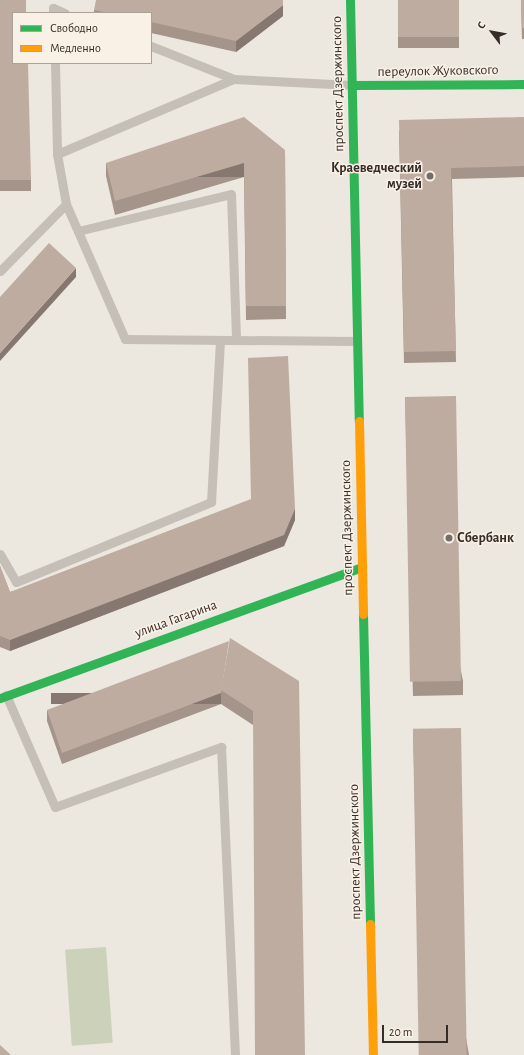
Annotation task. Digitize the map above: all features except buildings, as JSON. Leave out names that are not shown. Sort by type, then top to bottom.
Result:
[{"type":"main road","name":"проспект Дзержинского","points":[[350,0],[373,1055]]},
{"type":"main road","name":"переулок Жуковского","points":[[352,86],[524,84]]},
{"type":"main road","name":"улица Гагарина","points":[[3,697],[362,567]]},
{"type":"lane","points":[[53,12],[53,8],[63,12]]},
{"type":"lane","points":[[152,46],[234,79],[352,86]]},
{"type":"lane","points":[[55,64],[57,154],[66,204],[125,339],[357,341]]},
{"type":"lane","points":[[57,154],[234,79]]},
{"type":"lane","points":[[78,231],[231,194],[236,340]]},
{"type":"lane","points":[[0,271],[66,204]]},
{"type":"lane","points":[[0,554],[16,582],[211,502],[220,340]]},
{"type":"lane","points":[[3,697],[55,807],[221,748],[235,1055]]},
{"type":"green space","points":[[106,947],[113,1043],[72,1046],[65,950]]},
{"type":"traffic: fast","points":[[350,0],[359,421]]},
{"type":"traffic: fast","points":[[352,85],[524,84]]},
{"type":"traffic: fast","points":[[0,698],[362,567]]},
{"type":"traffic: fast","points":[[363,614],[370,924]]},
{"type":"traffic: slow","points":[[359,421],[363,614]]},
{"type":"traffic: slow","points":[[370,924],[373,1055]]},
{"type":"place","name":"Краеведческий музей","points":[[430,176]]},
{"type":"place","name":"Сбербанк","points":[[449,538]]}]
